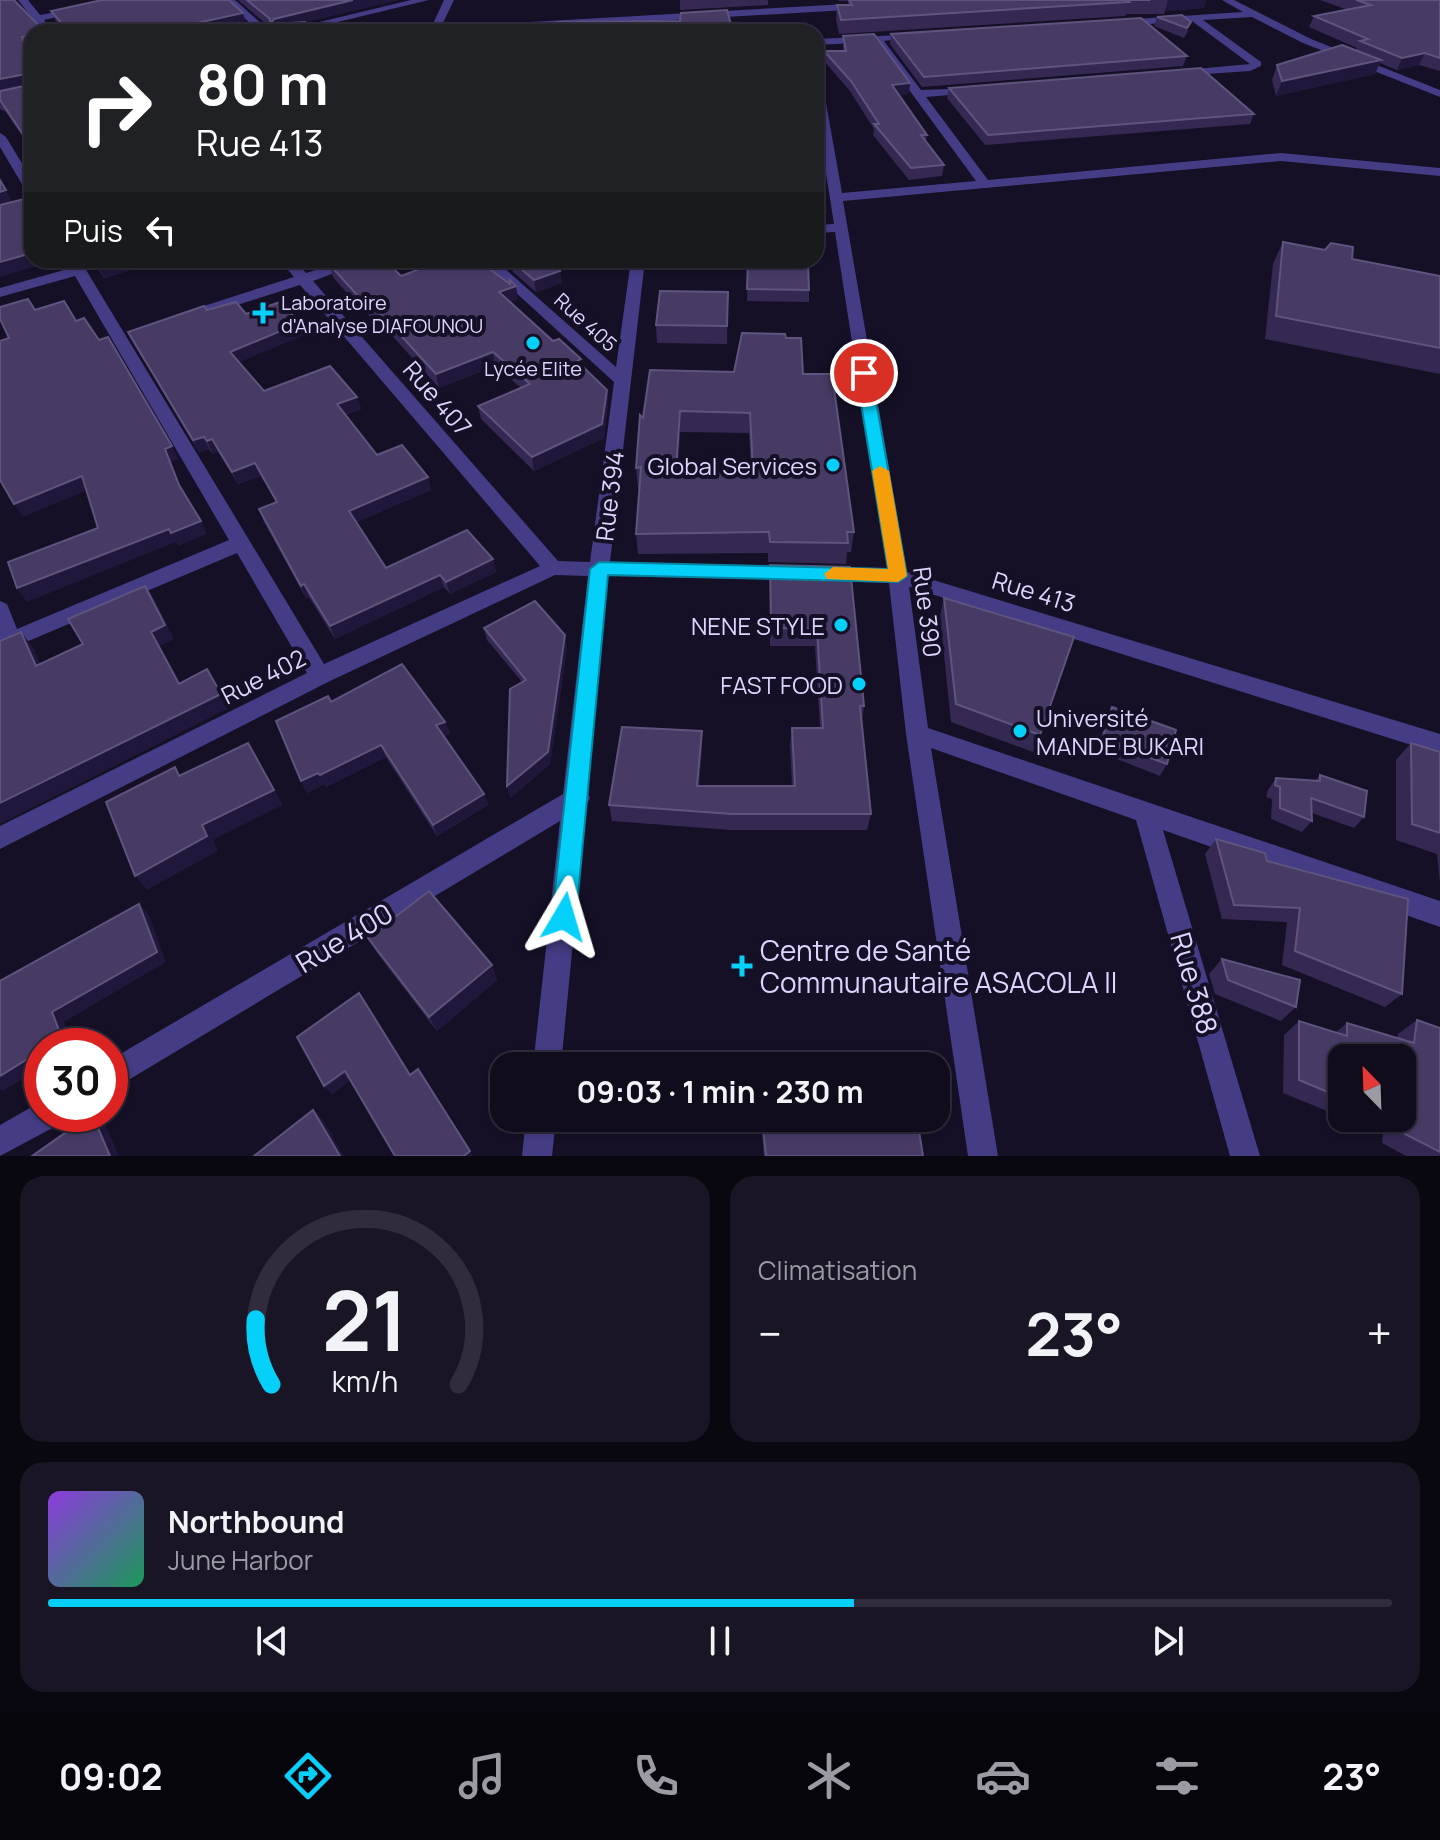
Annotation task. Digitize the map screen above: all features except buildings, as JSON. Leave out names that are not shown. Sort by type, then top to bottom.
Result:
[{"type":"street","points":[[23,0],[41,24]]},
{"type":"street","points":[[318,24],[424,0]]},
{"type":"street","points":[[437,24],[449,0]]},
{"type":"street","points":[[1227,0],[1368,67],[1440,94]]},
{"type":"street","points":[[236,2],[258,24]]},
{"type":"street","points":[[586,24],[665,14],[870,6]]},
{"type":"street","points":[[37,19],[92,8]]},
{"type":"street","points":[[664,24],[665,14]]},
{"type":"street","points":[[1115,23],[1252,14]]},
{"type":"street","points":[[1171,74],[1250,68],[1257,64],[1194,18]]},
{"type":"street","points":[[824,41],[924,35]]},
{"type":"street","points":[[877,38],[985,185]]},
{"type":"street","points":[[918,94],[981,89]]},
{"type":"street","name":"Rue 390","points":[[824,127],[898,576],[917,734],[983,1156]]},
{"type":"street","points":[[0,137],[4,151],[24,168]]},
{"type":"street","points":[[835,198],[1281,157],[1440,172]]},
{"type":"street","points":[[824,229],[839,228]]},
{"type":"street","points":[[0,293],[68,268]]},
{"type":"street","points":[[78,268],[126,336],[241,543],[320,676]]},
{"type":"street","name":"Rue 407","points":[[295,268],[553,568]]},
{"type":"street","points":[[162,324],[336,268]]},
{"type":"street","name":"Rue 405","points":[[496,268],[623,381]]},
{"type":"street","name":"Rue 394","points":[[549,1052],[578,798],[599,569],[637,268]]},
{"type":"street","points":[[0,609],[6,643],[241,543]]},
{"type":"street","name":"Rue 413","points":[[553,568],[898,576],[1440,744]]},
{"type":"street","name":"Rue 402","points":[[0,838],[320,676],[553,568]]},
{"type":"street","points":[[917,734],[1440,914]]},
{"type":"street","name":"Rue 400","points":[[128,1065],[578,798]]},
{"type":"street","name":"Rue 388","points":[[1145,810],[1250,1154]]},
{"type":"street","points":[[0,1142],[24,1128]]},
{"type":"street","points":[[537,1156],[540,1132]]},
{"type":"slow traffic","points":[[833,574],[898,576],[880,471]]},
{"type":"place","name":"Laboratoire d'Analyse DIAFOUNOU","points":[[263,313]]},
{"type":"place","name":"Lycée Elite","points":[[533,343]]},
{"type":"place","name":"Global Services","points":[[833,465]]},
{"type":"place","name":"NENE STYLE","points":[[841,625]]},
{"type":"place","name":"FAST FOOD","points":[[859,684]]},
{"type":"place","name":"Université MANDE BUKARI","points":[[1020,731]]},
{"type":"place","name":"Centre de Santé Communautaire ASACOLA II","points":[[742,966]]},
{"type":"route","points":[[564,917],[599,569],[898,576],[864,373]]}]
